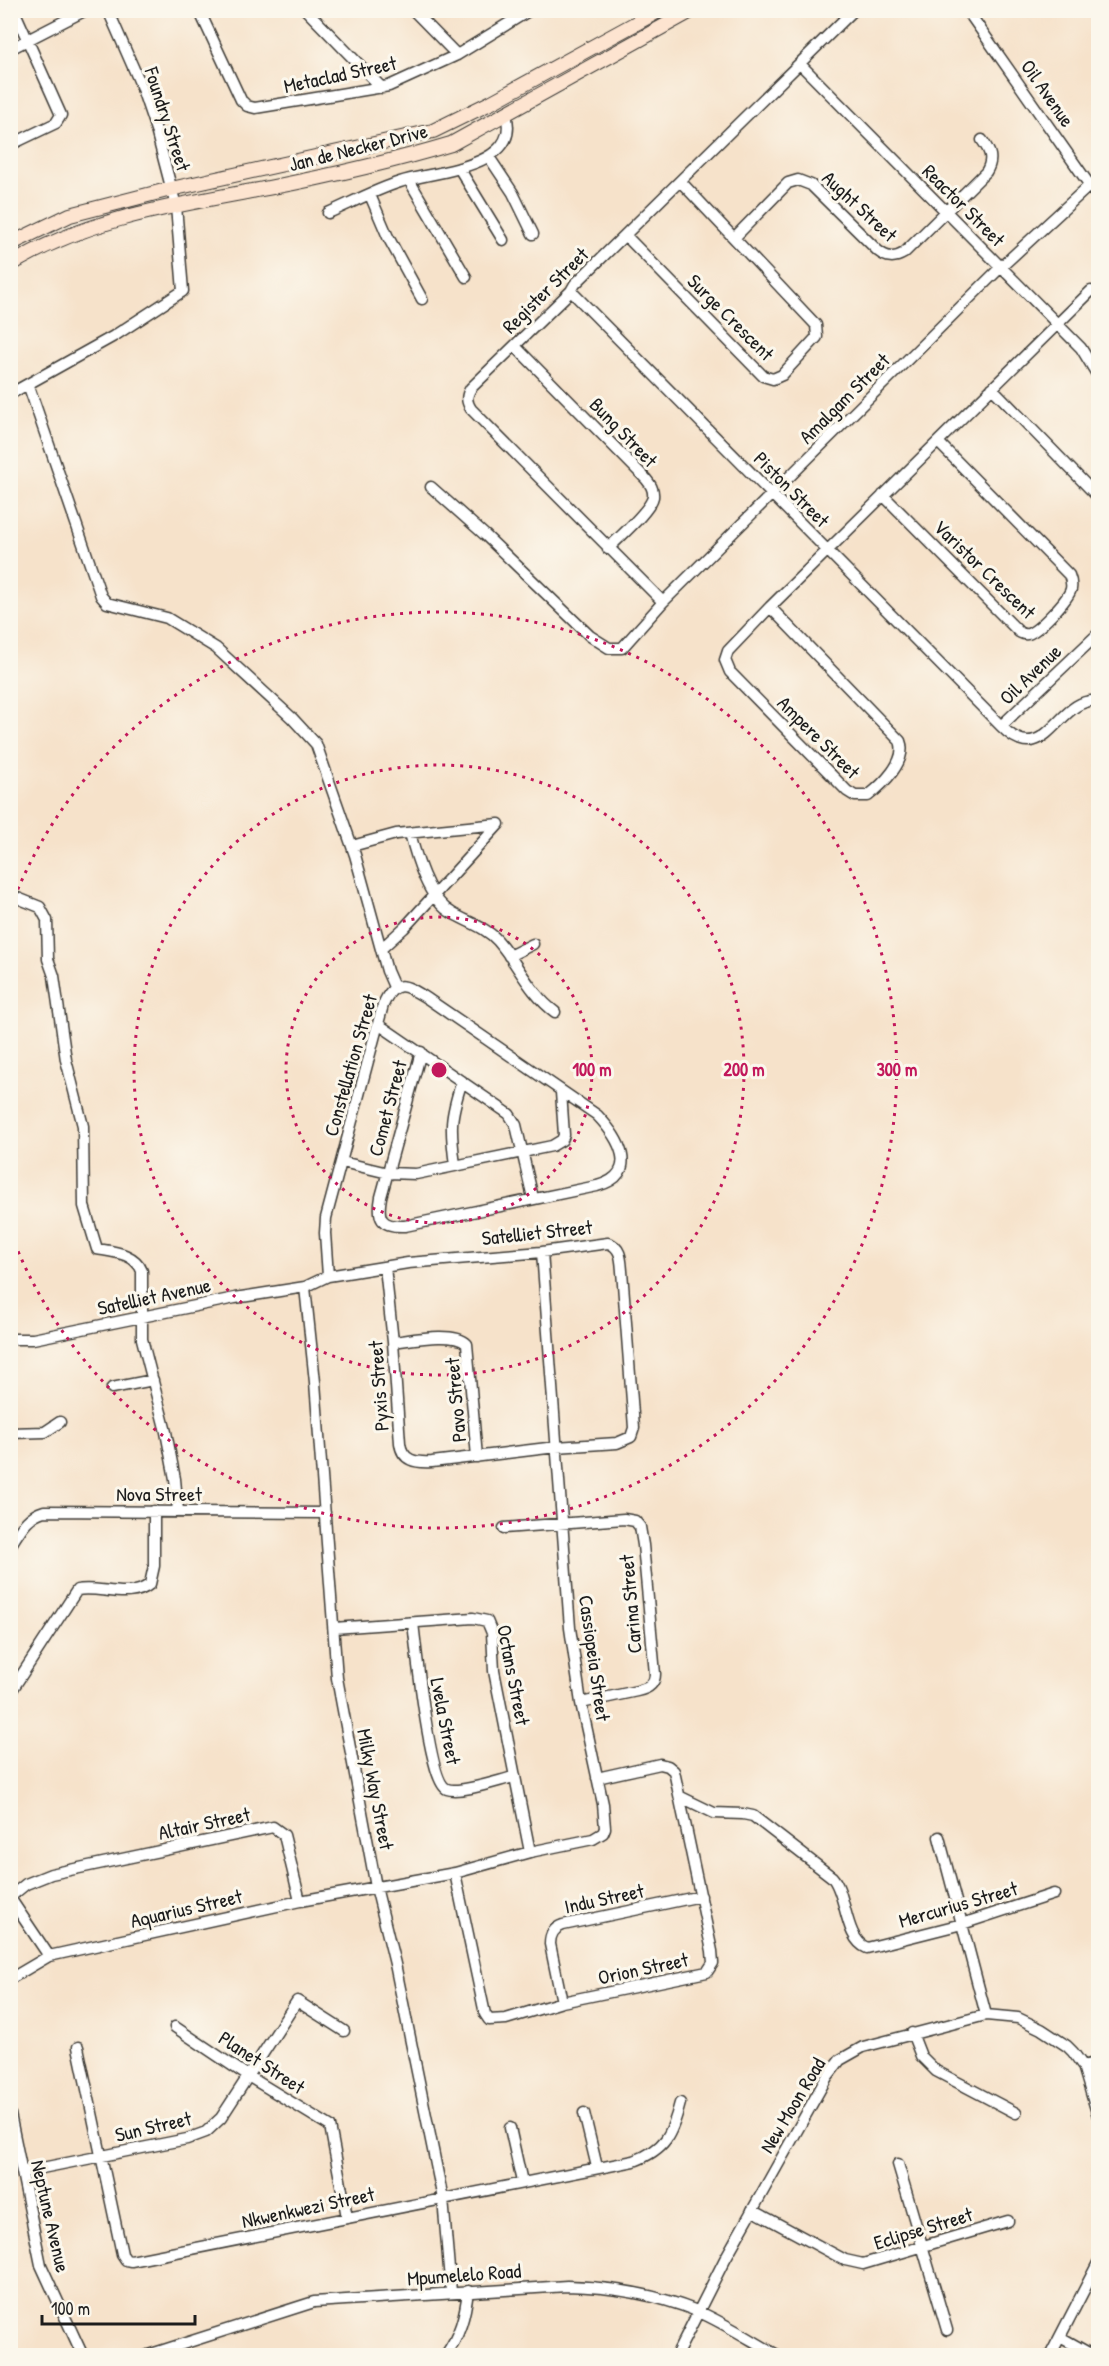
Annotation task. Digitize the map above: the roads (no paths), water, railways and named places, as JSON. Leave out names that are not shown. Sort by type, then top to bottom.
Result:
[{"type":"main road","name":"Jan de Necker Drive","points":[[10,244],[70,215],[171,189],[433,131],[490,103],[660,10]]},
{"type":"main road","name":"Jan de Necker Drive","points":[[10,265],[53,242],[98,225],[176,206],[310,180],[451,144],[693,10]]},
{"type":"street","points":[[10,145],[47,128],[61,117],[14,10]]},
{"type":"street","points":[[10,49],[86,10]]},
{"type":"street","name":"Foundry Street","points":[[28,384],[114,336],[183,291],[176,206],[149,106],[108,10]]},
{"type":"street","name":"Metaclad Street","points":[[199,10],[241,100],[250,107],[260,108],[382,88],[398,83],[457,55],[525,12]]},
{"type":"street","points":[[306,10],[382,88]]},
{"type":"street","points":[[413,10],[457,55]]},
{"type":"street","name":"Register Street","points":[[663,602],[471,410],[466,402],[467,395],[471,388],[571,291],[575,284],[854,10]]},
{"type":"street","name":"Oil Avenue","points":[[967,10],[1094,183],[1098,197]]},
{"type":"street","points":[[1092,10],[1098,24]]},
{"type":"street","name":"Reactor Street","points":[[800,64],[1086,353],[1098,376]]},
{"type":"street","points":[[328,213],[409,180],[459,168],[489,157],[502,146],[508,131],[506,115]]},
{"type":"street","name":"Aught Street","points":[[735,237],[788,183],[798,180],[811,184],[878,251],[889,257],[904,253],[989,166],[990,151],[982,140]]},
{"type":"street","points":[[489,157],[513,193],[533,234]]},
{"type":"street","points":[[459,168],[503,240]]},
{"type":"street","points":[[409,180],[466,277]]},
{"type":"street","name":"Surge Crescent","points":[[626,236],[766,378],[777,378],[815,342],[818,328],[813,320],[681,182]]},
{"type":"street","name":"Amalgam Street","points":[[431,487],[485,535],[590,636],[609,648],[622,648],[663,602],[1001,267],[1094,183]]},
{"type":"street","points":[[370,195],[388,237],[422,299]]},
{"type":"street","name":"Piston Street","points":[[571,291],[987,712]]},
{"type":"street","name":"Ampere Street","points":[[770,607],[900,741],[903,753],[900,761],[868,796],[855,796],[847,791],[727,668],[725,660],[728,651],[770,607],[827,550],[1091,291]]},
{"type":"street","name":"Bung Street","points":[[515,346],[652,487],[653,495],[650,505],[608,549]]},
{"type":"street","points":[[10,394],[28,384],[101,596],[107,603],[166,618],[216,648],[306,731],[316,744],[352,846],[387,971],[394,987]]},
{"type":"street","points":[[992,388],[1098,496]]},
{"type":"street","name":"Varistor Crescent","points":[[883,495],[1021,634],[1030,633],[1053,612],[1069,592],[1071,585],[1069,575],[938,442]]},
{"type":"street","name":"Oil Avenue","points":[[987,712],[1001,726],[1098,633]]},
{"type":"street","points":[[1001,726],[1019,739],[1031,741],[1044,736],[1082,703],[1098,701]]},
{"type":"street","points":[[352,846],[396,834],[439,828],[500,824],[404,928],[381,948]]},
{"type":"street","points":[[410,833],[422,872],[435,895],[450,912],[488,932],[498,940],[520,974],[555,1012]]},
{"type":"street","points":[[10,895],[40,907],[47,920],[48,959],[54,976],[66,1060],[82,1125],[84,1206],[97,1249],[125,1255],[141,1267],[144,1316],[142,1339],[175,1479],[178,1511]]},
{"type":"street","points":[[509,956],[533,944]]},
{"type":"street","name":"Constellation Street","points":[[328,1276],[326,1218],[378,1024],[387,996],[394,987],[406,986],[428,999],[561,1092],[564,1129],[562,1140],[552,1146],[416,1174],[388,1173],[342,1162]]},
{"type":"street","points":[[378,1024],[509,1114],[516,1125],[533,1198],[609,1183],[621,1171],[621,1156],[614,1134],[597,1115],[561,1092]]},
{"type":"street","name":"Comet Street","points":[[421,1052],[381,1197],[379,1214],[383,1222],[391,1226],[405,1226],[533,1198]]},
{"type":"street","points":[[455,1165],[450,1128],[462,1081]]},
{"type":"street","name":"Satelliet Street","points":[[305,1287],[328,1276],[418,1262],[542,1252],[603,1243],[612,1244],[620,1253],[633,1414],[632,1434],[622,1443],[556,1447]]},
{"type":"street","name":"Cassiopeia Street","points":[[376,1887],[455,1873],[530,1852],[593,1839],[602,1835],[605,1830],[581,1703],[570,1628],[542,1252]]},
{"type":"street","name":"Pyxis Street","points":[[385,1267],[393,1342],[400,1449],[406,1457],[418,1462],[556,1447]]},
{"type":"street","name":"Satelliet Avenue","points":[[10,1339],[33,1340],[235,1298],[305,1287]]},
{"type":"street","name":"Milky Way Street","points":[[305,1287],[315,1382],[337,1678],[376,1887],[395,1964],[443,2199],[452,2292]]},
{"type":"street","name":"Pavo Street","points":[[393,1342],[451,1338],[462,1339],[467,1344],[477,1457]]},
{"type":"street","points":[[112,1388],[153,1380]]},
{"type":"street","points":[[10,1433],[45,1432],[60,1422]]},
{"type":"street","name":"Nova Street","points":[[10,1546],[26,1521],[34,1514],[44,1511],[325,1513]]},
{"type":"street","points":[[10,1694],[77,1590],[110,1592],[138,1590],[150,1584],[154,1566],[154,1511]]},
{"type":"street","name":"Carina Street","points":[[563,1523],[630,1519],[640,1527],[643,1545],[655,1674],[653,1683],[646,1689],[581,1703]]},
{"type":"street","points":[[504,1528],[563,1523]]},
{"type":"street","name":"Octans Street","points":[[334,1628],[473,1618],[482,1618],[489,1623],[492,1633],[494,1671],[530,1852]]},
{"type":"street","name":"Lvela Street","points":[[413,1623],[422,1702],[441,1784],[444,1788],[451,1790],[514,1777]]},
{"type":"street","name":"Orion Street","points":[[455,1873],[487,2018],[493,2021],[562,2002],[702,1974],[710,1969],[713,1955],[674,1771],[665,1764],[597,1778]]},
{"type":"street","name":"Mercurius Street","points":[[681,1797],[714,1813],[743,1814],[765,1824],[835,1880],[857,1941],[865,1947],[962,1924],[1054,1894]]},
{"type":"street","name":"Altair Street","points":[[10,1898],[26,1884],[41,1876],[273,1827],[284,1835],[300,1901]]},
{"type":"street","points":[[939,1837],[986,2015]]},
{"type":"street","name":"Aquarius Street","points":[[10,1979],[49,1956],[300,1901],[376,1887]]},
{"type":"street","name":"Indu Street","points":[[562,2002],[550,1944],[551,1935],[556,1928],[564,1924],[701,1896]]},
{"type":"street","points":[[10,1898],[49,1956]]},
{"type":"street","name":"Sun Street","points":[[22,2172],[201,2135],[215,2125],[297,2001],[344,2031]]},
{"type":"street","name":"New Moon Road","points":[[675,2355],[752,2210],[833,2067],[847,2055],[863,2047],[986,2015],[1018,2018],[1068,2046],[1083,2066],[1098,2116]]},
{"type":"street","name":"Planet Street","points":[[175,2027],[248,2076],[330,2126],[347,2217]]},
{"type":"street","points":[[912,2033],[921,2056],[936,2071],[1016,2113]]},
{"type":"street","name":"Nkwenkwezi Street","points":[[78,2047],[122,2254],[126,2260],[131,2261],[634,2161],[661,2148],[674,2126],[680,2103]]},
{"type":"street","points":[[1083,2066],[1098,2061]]},
{"type":"street","points":[[584,2113],[597,2168]]},
{"type":"street","name":"Neptune Avenue","points":[[10,2114],[45,2276],[83,2355]]},
{"type":"street","points":[[510,2128],[522,2182]]},
{"type":"street","points":[[898,2164],[947,2330]]},
{"type":"street","name":"Eclipse Street","points":[[752,2210],[852,2263],[863,2264],[1008,2221]]},
{"type":"street","points":[[1050,2355],[1097,2267]]},
{"type":"street","name":"Mpumelelo Road","points":[[145,2355],[308,2303],[567,2286],[623,2289],[650,2295],[699,2312],[778,2355]]},
{"type":"street","points":[[445,2355],[457,2339],[463,2324],[468,2291]]},
{"type":"street","points":[[1060,2337],[1094,2355]]}]
